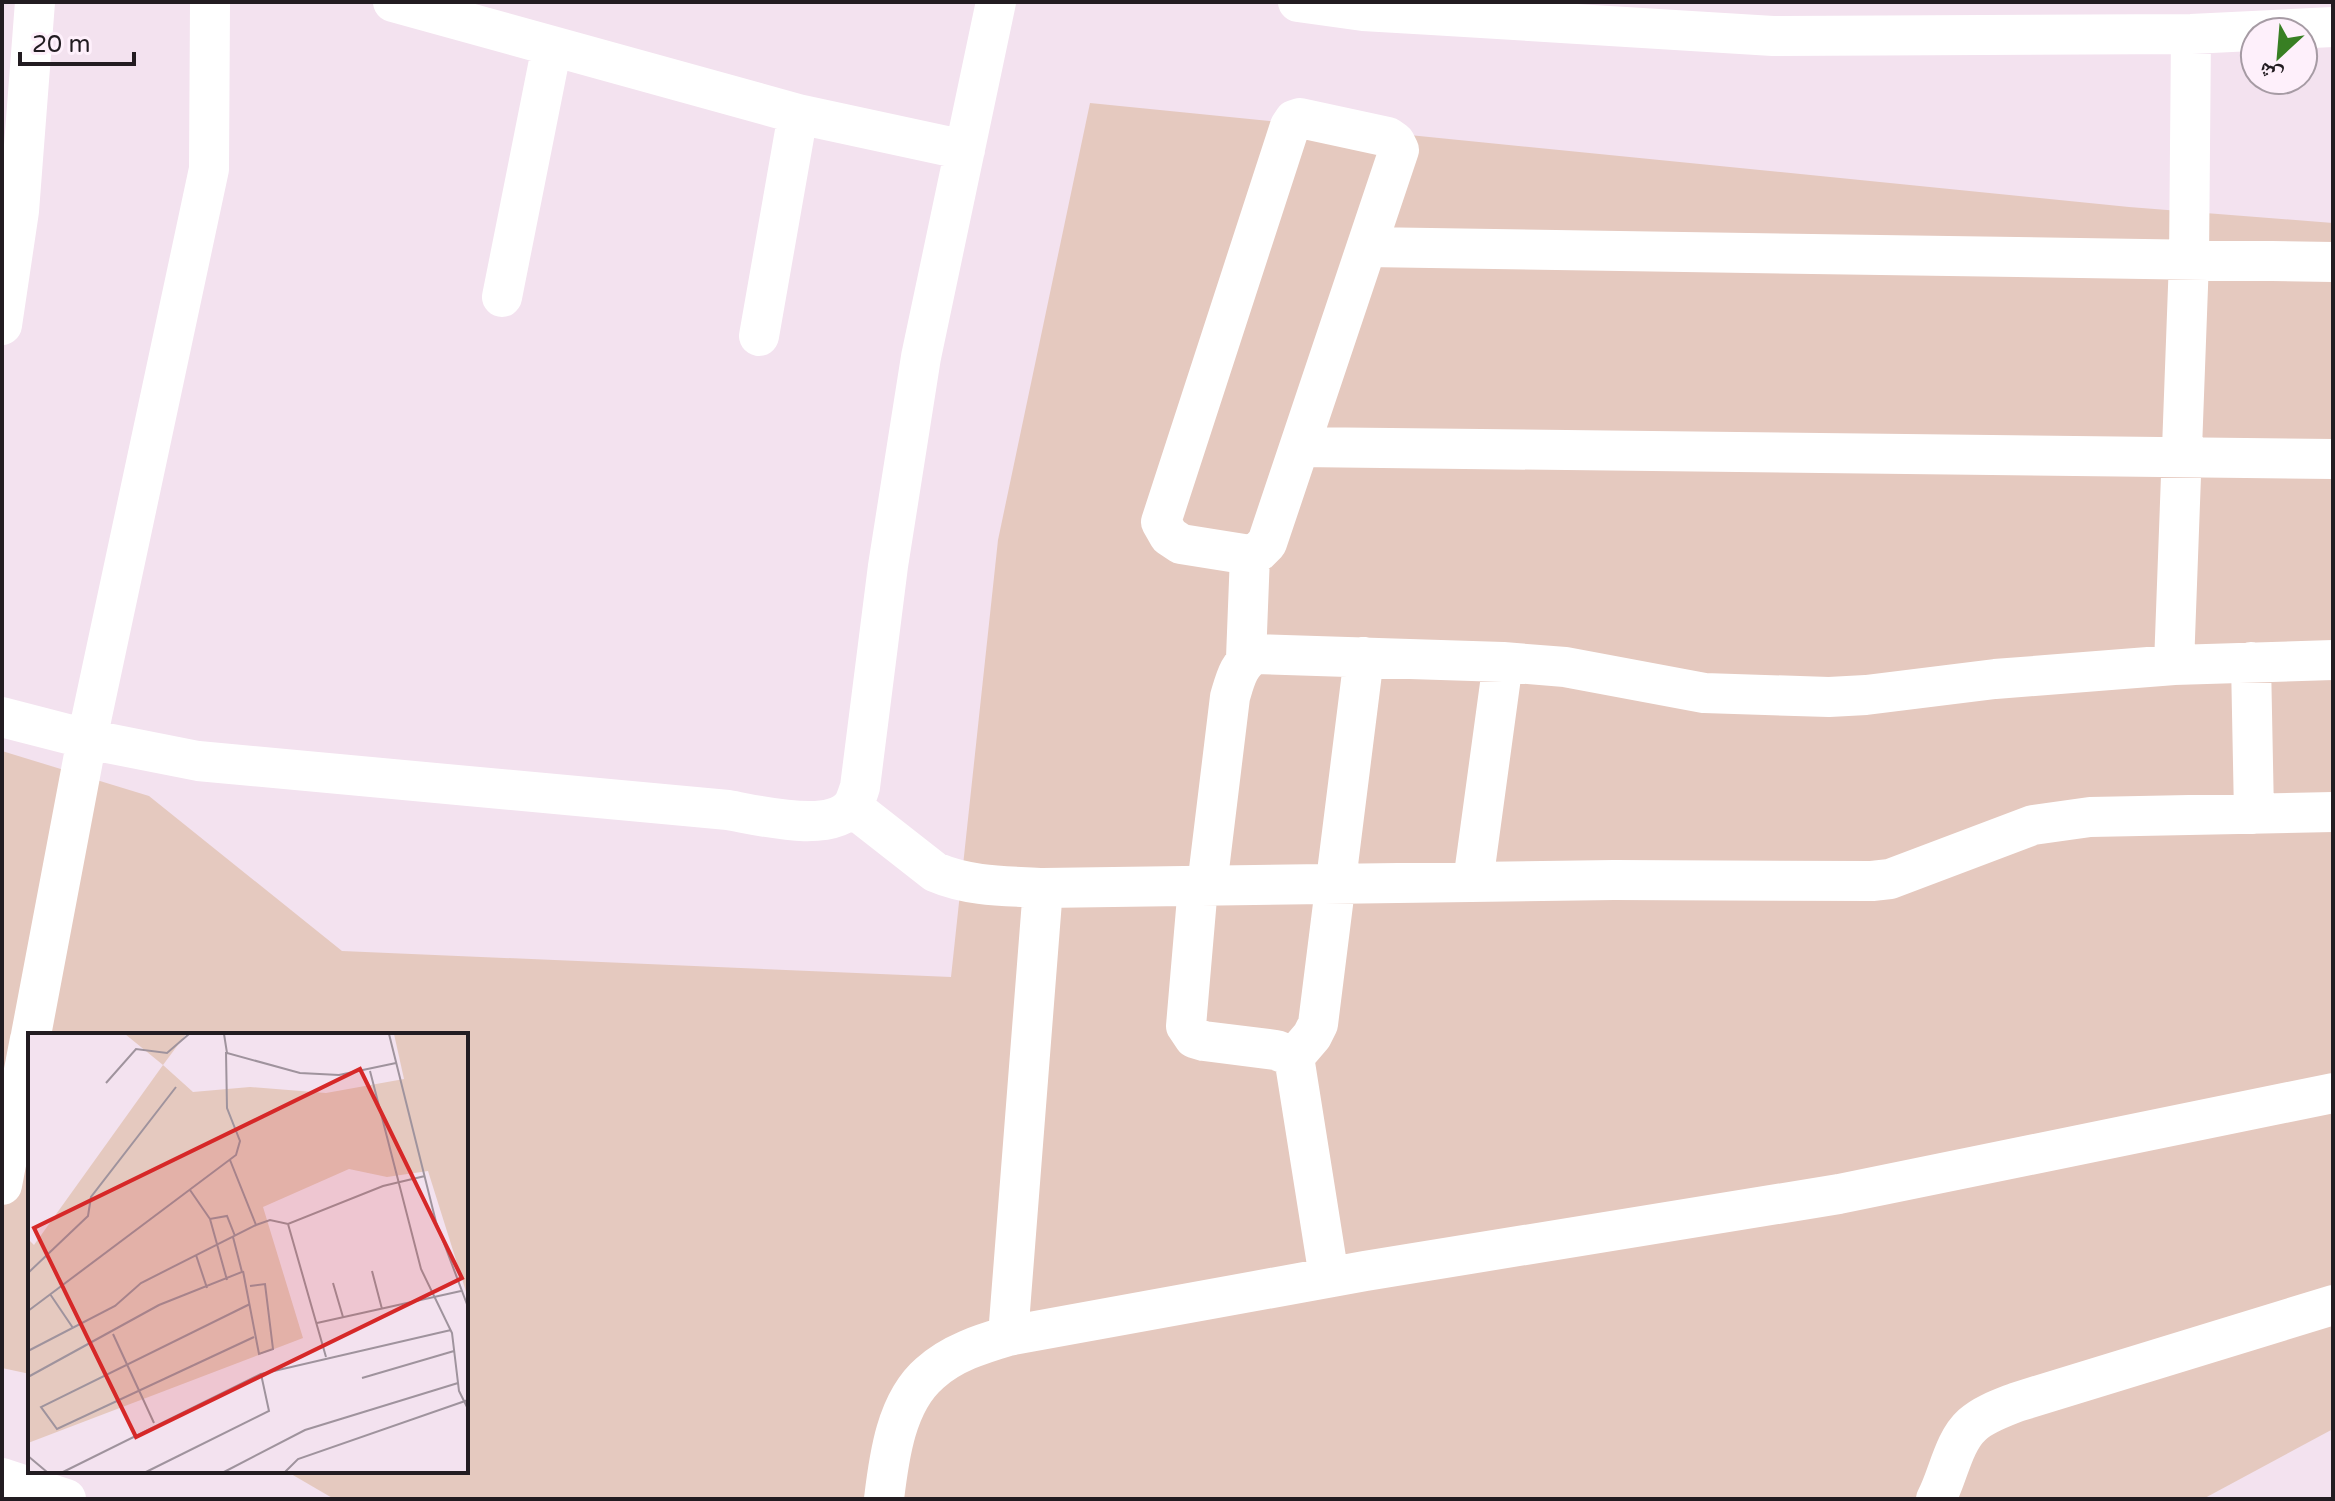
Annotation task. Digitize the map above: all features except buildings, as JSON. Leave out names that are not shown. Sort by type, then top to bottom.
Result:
[{"type":"street","points":[[2,325],[19,211],[35,2]]},
{"type":"street","points":[[31,1033],[87,739],[209,169],[210,2]]},
{"type":"street","points":[[393,2],[798,114],[965,150]]},
{"type":"street","points":[[2,717],[87,739],[198,761],[697,807],[797,821],[830,819],[852,807],[860,787],[888,566],[921,357],[996,2]]},
{"type":"street","points":[[1298,2],[1363,11],[1434,8],[1773,36],[2191,34],[2333,27]]},
{"type":"street","points":[[2174,665],[2189,260],[2191,34]]},
{"type":"street","points":[[502,297],[552,46]]},
{"type":"street","points":[[759,336],[798,114]]},
{"type":"street","points":[[1300,118],[1388,137],[1395,142],[1399,150],[1367,247],[1267,543],[1250,555],[1181,544],[1169,536],[1161,522],[1294,120],[1300,118]]},
{"type":"street","points":[[1367,247],[2333,262]]},
{"type":"street","points":[[1300,447],[2333,459]]},
{"type":"street","points":[[1250,555],[1246,658],[1230,697],[1202,886],[1186,1026],[1188,1033],[1204,1041],[1276,1050],[1294,1057]]},
{"type":"street","points":[[1246,658],[1256,654],[1503,662],[1565,667],[1704,693],[1829,697],[1995,679],[2174,665],[2333,660]]},
{"type":"street","points":[[1294,1057],[1318,1024],[1364,657]]},
{"type":"street","points":[[1473,882],[1503,662]]},
{"type":"street","points":[[2251,662],[2254,814]]},
{"type":"street","points":[[852,807],[935,872],[948,878],[975,884],[1043,888],[1872,881],[1890,879],[2033,825],[2090,817],[2333,812]]},
{"type":"street","points":[[1008,1336],[1043,888]]},
{"type":"street","points":[[2,1185],[28,1048]]},
{"type":"street","points":[[1294,1057],[1329,1277]]},
{"type":"street","points":[[884,1499],[899,1424],[911,1397],[929,1373],[962,1352],[1008,1336],[1329,1277],[1839,1194],[2333,1093]]},
{"type":"street","points":[[1936,1499],[1970,1426],[1986,1416],[2017,1402],[2333,1305]]},
{"type":"street","points":[[2,1478],[66,1499]]},
{"type":"shaded area","points":[[1090,103],[2129,207],[2333,223],[2333,1429],[2203,1499],[334,1499],[289,1473],[468,1473],[468,1033],[28,1033],[28,1374],[2,1368],[2,751],[149,796],[342,951],[951,977],[998,540]]}]
